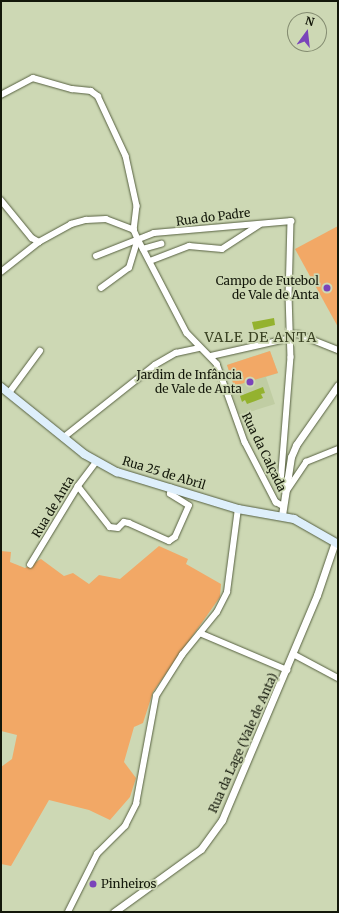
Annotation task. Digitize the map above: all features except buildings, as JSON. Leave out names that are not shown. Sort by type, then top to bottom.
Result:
[{"type":"main road","name":"Rua 25 de Abril","points":[[1,386],[64,438],[96,462],[117,472],[238,509],[282,515],[300,522],[336,543]]},
{"type":"street","points":[[1,95],[34,78],[95,93],[126,156],[137,206],[134,230],[117,221],[86,220],[71,224],[38,242],[1,272]]},
{"type":"street","points":[[1,200],[32,238],[38,242]]},
{"type":"street","name":"Rua do Padre","points":[[96,256],[154,233],[174,234],[210,227],[291,221],[291,336]]},
{"type":"street","points":[[150,261],[189,246],[222,249],[261,223]]},
{"type":"street","name":"Rua da Calçada","points":[[134,230],[187,333],[199,348],[211,356],[217,364],[244,442],[276,502],[283,506]]},
{"type":"street","points":[[101,288],[129,268],[138,239]]},
{"type":"street","points":[[143,249],[160,244]]},
{"type":"street","points":[[211,356],[298,334],[338,350]]},
{"type":"street","points":[[286,492],[281,482],[291,336]]},
{"type":"street","points":[[64,438],[155,365],[176,353],[199,348]]},
{"type":"street","points":[[9,393],[40,350]]},
{"type":"street","points":[[282,515],[296,445],[338,385]]},
{"type":"street","points":[[286,492],[306,462],[338,449]]},
{"type":"street","name":"Rua de Anta","points":[[30,565],[78,486],[96,462]]},
{"type":"street","points":[[78,486],[110,527],[118,528],[124,522],[129,523],[169,540],[175,537],[189,506],[170,494],[171,488]]},
{"type":"street","points":[[68,912],[97,854],[132,815],[140,791],[156,696],[200,633],[217,612],[227,592],[238,509]]},
{"type":"street","name":"Rua da Lage (Vale de Anta)","points":[[114,912],[200,849],[213,834],[287,670],[336,543]]},
{"type":"street","points":[[200,633],[287,670]]},
{"type":"street","points":[[293,654],[338,678]]},
{"type":"shaded area","name":"Campo de Futebol de Vale de Anta","points":[[338,226],[338,327],[295,249]]},
{"type":"shaded area","name":"Jardim de Infância de Vale de Anta","points":[[270,351],[278,373],[266,377],[275,404],[240,415],[230,388],[234,386],[227,365]]},
{"type":"shaded area","points":[[270,351],[278,373],[234,386],[227,365]]},
{"type":"shaded area","points":[[159,546],[188,559],[186,564],[221,584],[220,597],[153,692],[143,723],[134,727],[124,762],[136,778],[130,797],[110,820],[89,810],[49,800],[11,866],[1,864],[1,767],[12,759],[17,735],[1,731],[1,551],[11,552],[10,562],[25,568],[41,559],[64,576],[73,573],[89,584],[99,575],[120,579]]},
{"type":"place","name":"Campo de Futebol de Vale de Anta","points":[[327,288]]},
{"type":"place","name":"Jardim de Infância de Vale de Anta","points":[[250,382]]},
{"type":"place","name":"Pinheiros","points":[[93,884]]},
{"type":"district","name":"VALE DE ANTA","points":[[261,337]]}]
